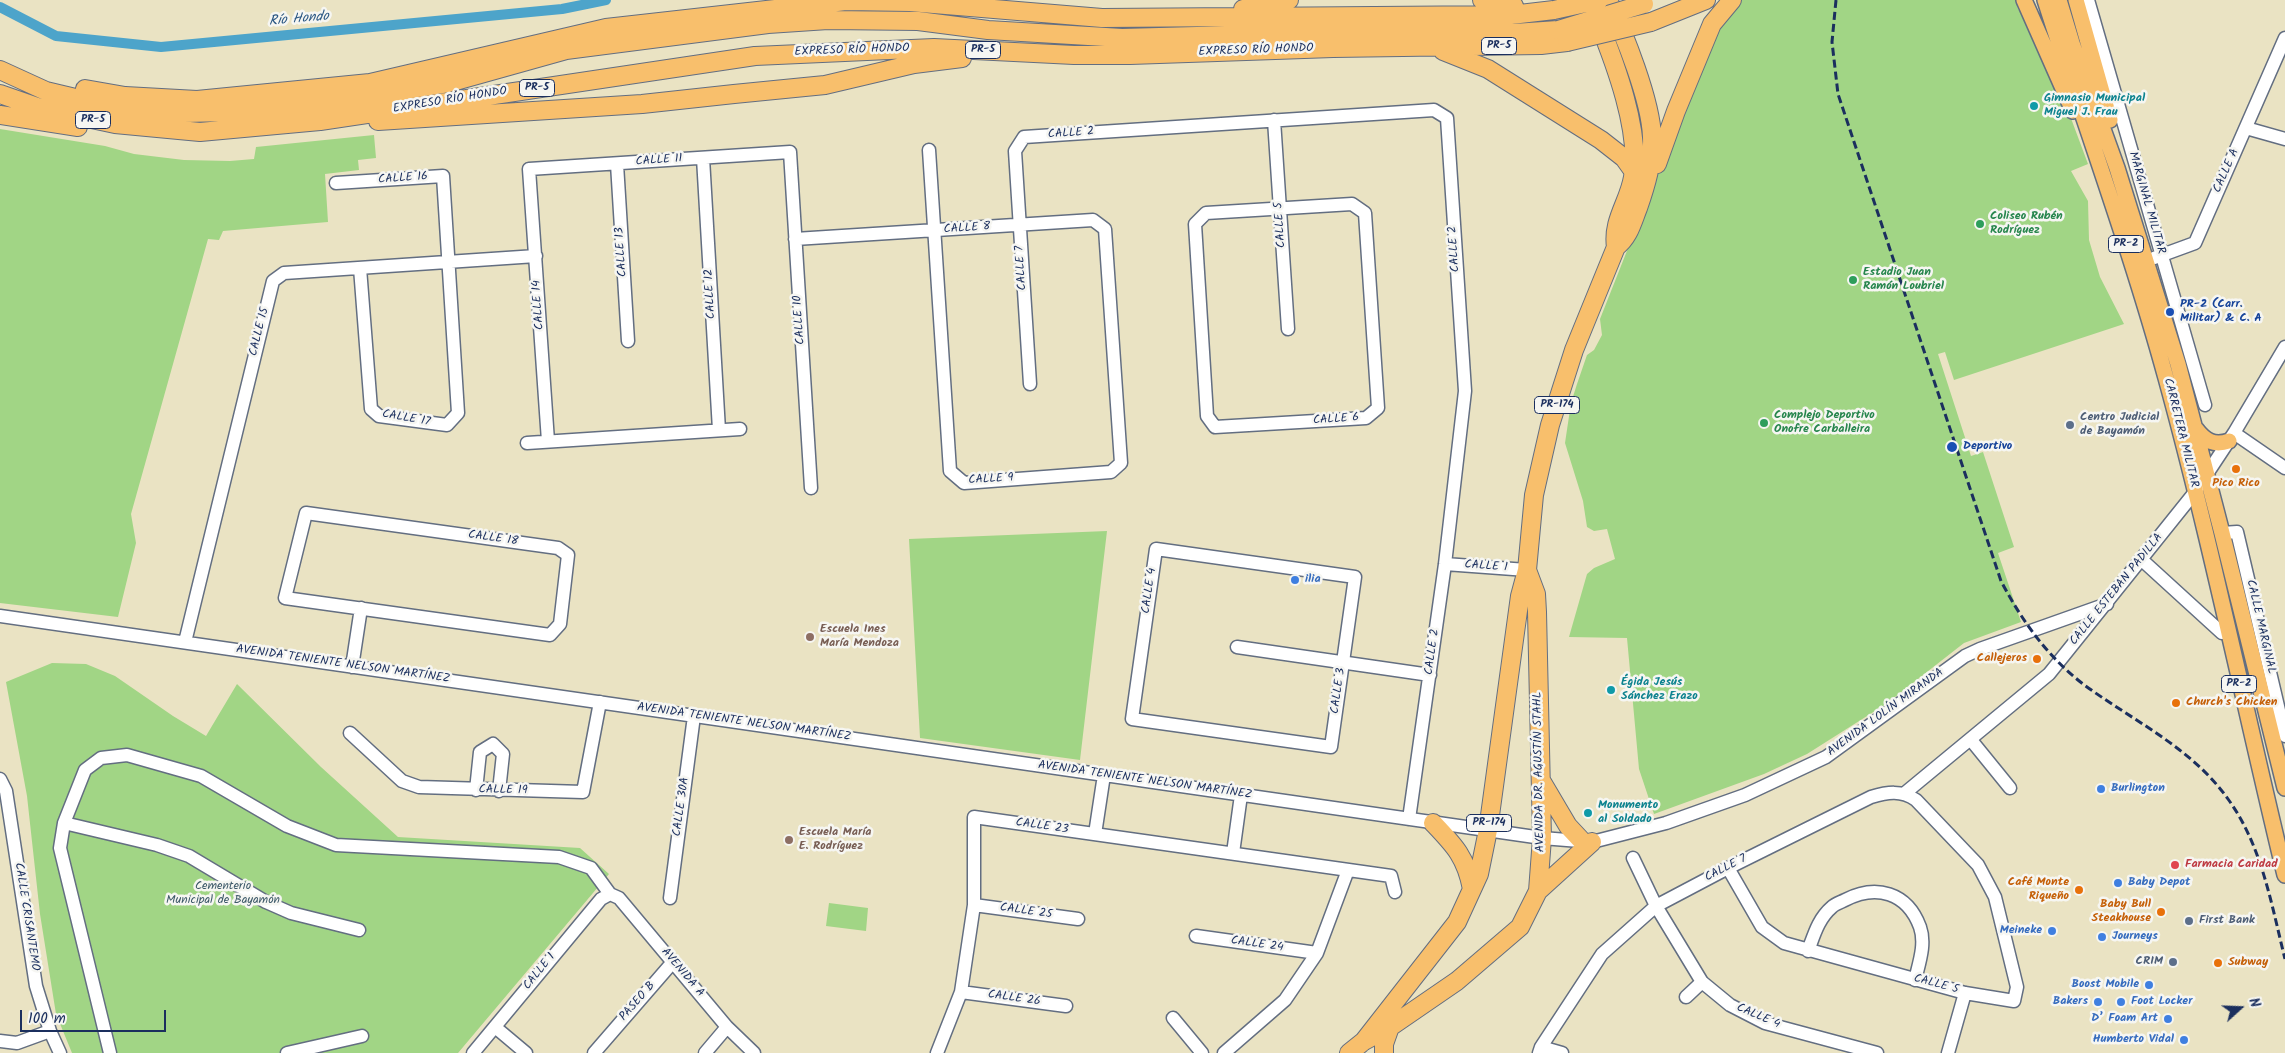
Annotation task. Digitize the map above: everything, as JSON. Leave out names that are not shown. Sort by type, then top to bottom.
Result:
[{"type":"highway","points":[[1169,18],[1190,12],[1252,9],[1290,0]]},
{"type":"highway","points":[[1482,0],[1498,4],[1554,10]]},
{"type":"highway","name":"AVENIDA DR. AGUSTÍN STAHL","points":[[1589,0],[1606,45],[1631,124],[1641,173]]},
{"type":"highway","name":"PR-5","points":[[0,60],[55,82],[89,90],[125,96],[197,100],[370,84],[606,28],[846,1],[910,2],[1057,15],[1169,18],[1511,15],[1554,10],[1599,0]]},
{"type":"highway","name":"AVENIDA DR. AGUSTÍN STAHL","points":[[1364,1041],[1457,922],[1479,874],[1488,830],[1520,596],[1527,570],[1534,495],[1550,425],[1574,350],[1616,247],[1626,239],[1641,173],[1652,146],[1649,119],[1625,40],[1608,0]]},
{"type":"highway","name":"EXPRESO RÍO HONDO","points":[[0,94],[40,108],[107,123],[188,133],[320,121],[755,56],[934,48],[1130,55],[1295,49],[1541,45],[1562,36],[1651,22],[1706,0]]},
{"type":"highway","points":[[1431,48],[1488,69],[1601,140],[1641,173],[1657,165],[1676,111],[1712,24],[1732,0]]},
{"type":"highway","points":[[0,70],[46,91],[100,104],[184,113],[227,112],[329,102],[448,83],[566,50],[768,24],[828,20],[918,20],[988,30],[1122,38],[1348,32],[1515,33],[1562,36],[1649,2]]},
{"type":"highway","points":[[320,121],[387,122],[642,104],[825,85],[914,64],[948,59],[1061,54]]},
{"type":"highway","points":[[0,79],[44,97],[97,112],[147,120],[184,122],[228,120],[374,103],[630,67],[687,65]]},
{"type":"highway","points":[[1601,140],[1625,134],[1631,124],[1661,117],[1676,111]]},
{"type":"highway","points":[[0,115],[145,136],[163,137],[188,133]]},
{"type":"highway","name":"AVENIDA DR. AGUSTÍN STAHL","points":[[1349,1053],[1364,1041],[1390,1027],[1457,981],[1520,927],[1538,891],[1542,838],[1537,612],[1536,594],[1527,570]]},
{"type":"highway","points":[[1538,891],[1587,842],[1568,826],[1541,779]]},
{"type":"highway","points":[[1433,823],[1460,855],[1468,869],[1472,889]]},
{"type":"highway","points":[[1427,1002],[1418,988],[1433,953]]},
{"type":"highway","points":[[1384,1053],[1384,1044],[1390,1027]]},
{"type":"main road","points":[[2024,0],[2089,149],[2101,165]]},
{"type":"main road","name":"CARRETERA MILITAR","points":[[2045,0],[2101,165],[2147,260],[2166,377],[2285,875]]},
{"type":"main road","name":"CARRETERA MILITAR","points":[[2059,0],[2072,43],[2118,168],[2147,260],[2207,473],[2230,532],[2285,788]]},
{"type":"main road","points":[[2076,0],[2114,133],[2118,168]]},
{"type":"main road","points":[[2195,427],[2203,438],[2212,443],[2221,444],[2232,437]]},
{"type":"street","name":"MARGINAL MILITAR","points":[[2088,0],[2147,260],[2205,404]]},
{"type":"street","name":"CALLE A","points":[[2147,260],[2195,244],[2285,38]]},
{"type":"street","name":"CALLE 2","points":[[1015,151],[1024,137],[1434,110],[1446,118],[1465,391],[1445,564],[1408,819]]},
{"type":"street","name":"CALLE 5","points":[[1274,120],[1288,329]]},
{"type":"street","points":[[2246,128],[2285,138]]},
{"type":"street","name":"CALLE 9","points":[[929,150],[950,471],[964,483],[1111,472],[1121,463],[1107,259]]},
{"type":"street","name":"CALLE 7","points":[[1015,151],[1030,384]]},
{"type":"street","name":"CALLE 11","points":[[529,169],[790,152]]},
{"type":"street","name":"CALLE 10","points":[[790,152],[811,488]]},
{"type":"street","name":"CALLE 12","points":[[703,158],[719,430]]},
{"type":"street","name":"CALLE 13","points":[[617,164],[628,341]]},
{"type":"street","name":"CALLE 14","points":[[529,169],[548,441]]},
{"type":"street","name":"CALLE 16","points":[[336,184],[443,176],[448,263]]},
{"type":"street","name":"CALLE 6","points":[[1352,204],[1365,213],[1378,408],[1366,418],[1215,427],[1207,416],[1195,224],[1206,213],[1280,208],[1352,204]]},
{"type":"street","name":"CALLE 8","points":[[795,239],[1093,220],[1105,229],[1107,259]]},
{"type":"street","name":"CALLE 15","points":[[185,642],[272,281],[284,273],[536,256]]},
{"type":"street","name":"CALLE 17","points":[[360,268],[371,409],[379,416],[447,425],[458,413],[448,263]]},
{"type":"street","name":"CALLE ESTEBAN PADILLA","points":[[1905,793],[2049,674],[2195,492],[2232,437],[2285,347]]},
{"type":"street","points":[[527,443],[740,429]]},
{"type":"street","points":[[2232,437],[2285,468]]},
{"type":"street","name":"CALLE 18","points":[[306,512],[558,548],[568,555],[560,624],[550,634],[361,608],[285,598],[306,512]]},
{"type":"street","name":"CALLE MARGINAL","points":[[2230,532],[2285,736]]},
{"type":"street","name":"CALLE 4","points":[[1331,748],[1132,719],[1156,549],[1355,577],[1342,662]]},
{"type":"street","points":[[2142,560],[2222,633]]},
{"type":"street","name":"CALLE 1","points":[[1445,564],[1527,570]]},
{"type":"street","name":"AVENIDA LOLÍN MIRANDA","points":[[1488,830],[1587,842],[1666,823],[1745,795],[1826,757],[1965,656],[1980,648],[2107,604]]},
{"type":"street","points":[[352,667],[361,608]]},
{"type":"street","name":"AVENIDA TENIENTE NELSON MARTÍNEZ","points":[[0,616],[1488,830]]},
{"type":"street","points":[[1237,646],[1342,662]]},
{"type":"street","name":"CALLE 3","points":[[1331,748],[1342,662],[1430,675]]},
{"type":"street","name":"CALLE 19","points":[[350,733],[402,781],[419,788],[583,792],[600,702]]},
{"type":"street","name":"CALLE 30A","points":[[670,898],[694,716]]},
{"type":"street","points":[[1971,740],[2010,788]]},
{"type":"street","points":[[476,790],[480,752],[492,744],[504,754],[499,791]]},
{"type":"street","name":"AVENIDA A","points":[[110,1053],[60,848],[64,823],[85,770],[101,758],[127,755],[201,776],[287,826],[336,845],[559,856],[591,868],[610,894],[620,898],[727,1027],[754,1053]]},
{"type":"street","points":[[1096,834],[1104,775]]},
{"type":"street","name":"CALLE CRISANTEMO","points":[[0,779],[6,791],[36,986],[50,1031],[60,1053]]},
{"type":"street","name":"CALLE 7","points":[[1540,1050],[1602,954],[1656,906],[1871,797],[1886,792],[1905,793]]},
{"type":"street","name":"CALLE 5","points":[[1728,868],[1762,927],[1784,943],[1965,993],[2014,1001],[2017,987],[1995,897],[1978,865],[1916,800],[1905,793]]},
{"type":"street","points":[[1232,853],[1241,795]]},
{"type":"street","name":"CALLE 23","points":[[937,1053],[961,992],[974,905],[974,817],[1390,876],[1395,892]]},
{"type":"street","points":[[64,823],[157,845],[189,856],[266,902],[291,913],[359,930]]},
{"type":"street","name":"CALLE 4","points":[[1633,858],[1656,906],[1702,982],[1730,1005],[1765,1022],[1877,1053]]},
{"type":"street","points":[[1224,1053],[1285,1000],[1317,953],[1348,870]]},
{"type":"street","points":[[1808,951],[1817,924],[1832,907],[1861,892],[1884,891],[1907,905],[1920,927],[1922,946],[1915,980]]},
{"type":"street","name":"CALLE 1","points":[[473,1053],[601,898],[610,894]]},
{"type":"street","name":"CALLE 25","points":[[974,905],[1078,919]]},
{"type":"street","name":"CALLE 24","points":[[1196,936],[1317,953]]},
{"type":"street","name":"PASEO B","points":[[594,1053],[672,963]]},
{"type":"street","points":[[1686,997],[1702,982]]},
{"type":"street","name":"CALLE 26","points":[[961,992],[1066,1006]]},
{"type":"street","points":[[1948,1053],[1965,993]]},
{"type":"street","points":[[1173,1018],[1202,1053]]},
{"type":"street","points":[[495,1027],[526,1053]]},
{"type":"street","points":[[705,1053],[727,1027]]},
{"type":"street","points":[[0,1041],[18,1043],[50,1031]]},
{"type":"street","points":[[287,1053],[362,1036]]},
{"type":"street","points":[[1540,1050],[1562,1053]]},
{"type":"green space","name":"Complejo Deportivo Onofre Carballeira","points":[[1736,0],[2016,0],[2018,9],[2025,17],[2069,113],[2088,164],[2071,171],[2088,201],[2089,240],[2100,277],[2124,324],[1954,380],[1945,352],[1938,354],[1971,456],[1983,452],[2014,547],[1998,553],[2021,622],[1964,643],[1886,704],[1807,754],[1764,774],[1654,814],[1639,769],[1627,638],[1569,637],[1587,574],[1594,568],[1615,559],[1607,529],[1594,531],[1587,527],[1583,501],[1565,443],[1571,403],[1577,384],[1587,355],[1594,350],[1602,335],[1600,319],[1708,46]]},
{"type":"green space","points":[[0,129],[105,146],[134,154],[184,160],[230,161],[254,159],[256,147],[374,135],[376,158],[358,160],[359,170],[325,174],[328,222],[223,231],[219,240],[208,239],[131,514],[136,543],[118,617],[0,603]]},
{"type":"green space","points":[[1107,531],[1080,760],[920,738],[909,539]]},
{"type":"green space","name":"Cementerio Municipal de Bayamón","points":[[52,663],[86,664],[115,676],[206,736],[237,684],[321,767],[398,837],[580,848],[609,874],[458,1053],[72,1053],[56,1014],[40,914],[27,796],[6,682]]},
{"type":"green space","points":[[829,903],[868,908],[866,931],[826,926]]},
{"type":"waterway","name":"Río Hondo","points":[[0,7],[56,36],[161,47],[562,9],[606,0]]},
{"type":"railway","points":[[1836,0],[1832,42],[1838,94],[2001,581],[2036,637],[2058,662],[2083,684],[2160,736],[2197,764],[2228,799],[2240,817],[2257,856],[2270,896],[2285,959]]},
{"type":"place","name":"Gimnasio Municipal Miguel J. Frau","points":[[2034,106]]},
{"type":"place","name":"Coliseo Rubén Rodríguez","points":[[1980,224]]},
{"type":"place","name":"Estadio Juan Ramón Loubriel","points":[[1853,280]]},
{"type":"place","name":"PR-2 (Carr. Militar) & C. A","points":[[2170,312]]},
{"type":"place","name":"Complejo Deportivo Onofre Carballeira","points":[[1764,423]]},
{"type":"place","name":"Centro Judicial de Bayamón","points":[[2070,425]]},
{"type":"place","name":"Deportivo","points":[[1952,447]]},
{"type":"place","name":"Pico Rico","points":[[2236,469]]},
{"type":"place","name":"ilia","points":[[1295,580]]},
{"type":"place","name":"Escuela Ines María Mendoza","points":[[810,637]]},
{"type":"place","name":"Callejeros","points":[[2037,659]]},
{"type":"place","name":"Égida Jesús Sánchez Erazo","points":[[1611,690]]},
{"type":"place","name":"Church's Chicken","points":[[2176,703]]},
{"type":"place","name":"Burlington","points":[[2101,789]]},
{"type":"place","name":"Monumento al Soldado","points":[[1588,813]]},
{"type":"place","name":"Escuela María E. Rodríguez","points":[[789,840]]},
{"type":"place","name":"Farmacia Caridad","points":[[2175,865]]},
{"type":"place","name":"Baby Depot","points":[[2118,883]]},
{"type":"place","name":"Café Monte Riqueño","points":[[2079,890]]},
{"type":"place","name":"Baby Bull Steakhouse","points":[[2161,912]]},
{"type":"place","name":"First Bank","points":[[2189,921]]},
{"type":"place","name":"Meineke","points":[[2052,931]]},
{"type":"place","name":"Journeys","points":[[2102,937]]},
{"type":"place","name":"CRIM","points":[[2173,962]]},
{"type":"place","name":"Subway","points":[[2218,963]]},
{"type":"place","name":"Boost Mobile","points":[[2149,985]]},
{"type":"place","name":"Bakers","points":[[2098,1002]]},
{"type":"place","name":"Foot Locker","points":[[2121,1002]]},
{"type":"place","name":"D’ Foam Art","points":[[2168,1019]]},
{"type":"place","name":"Humberto Vidal","points":[[2184,1040]]}]
